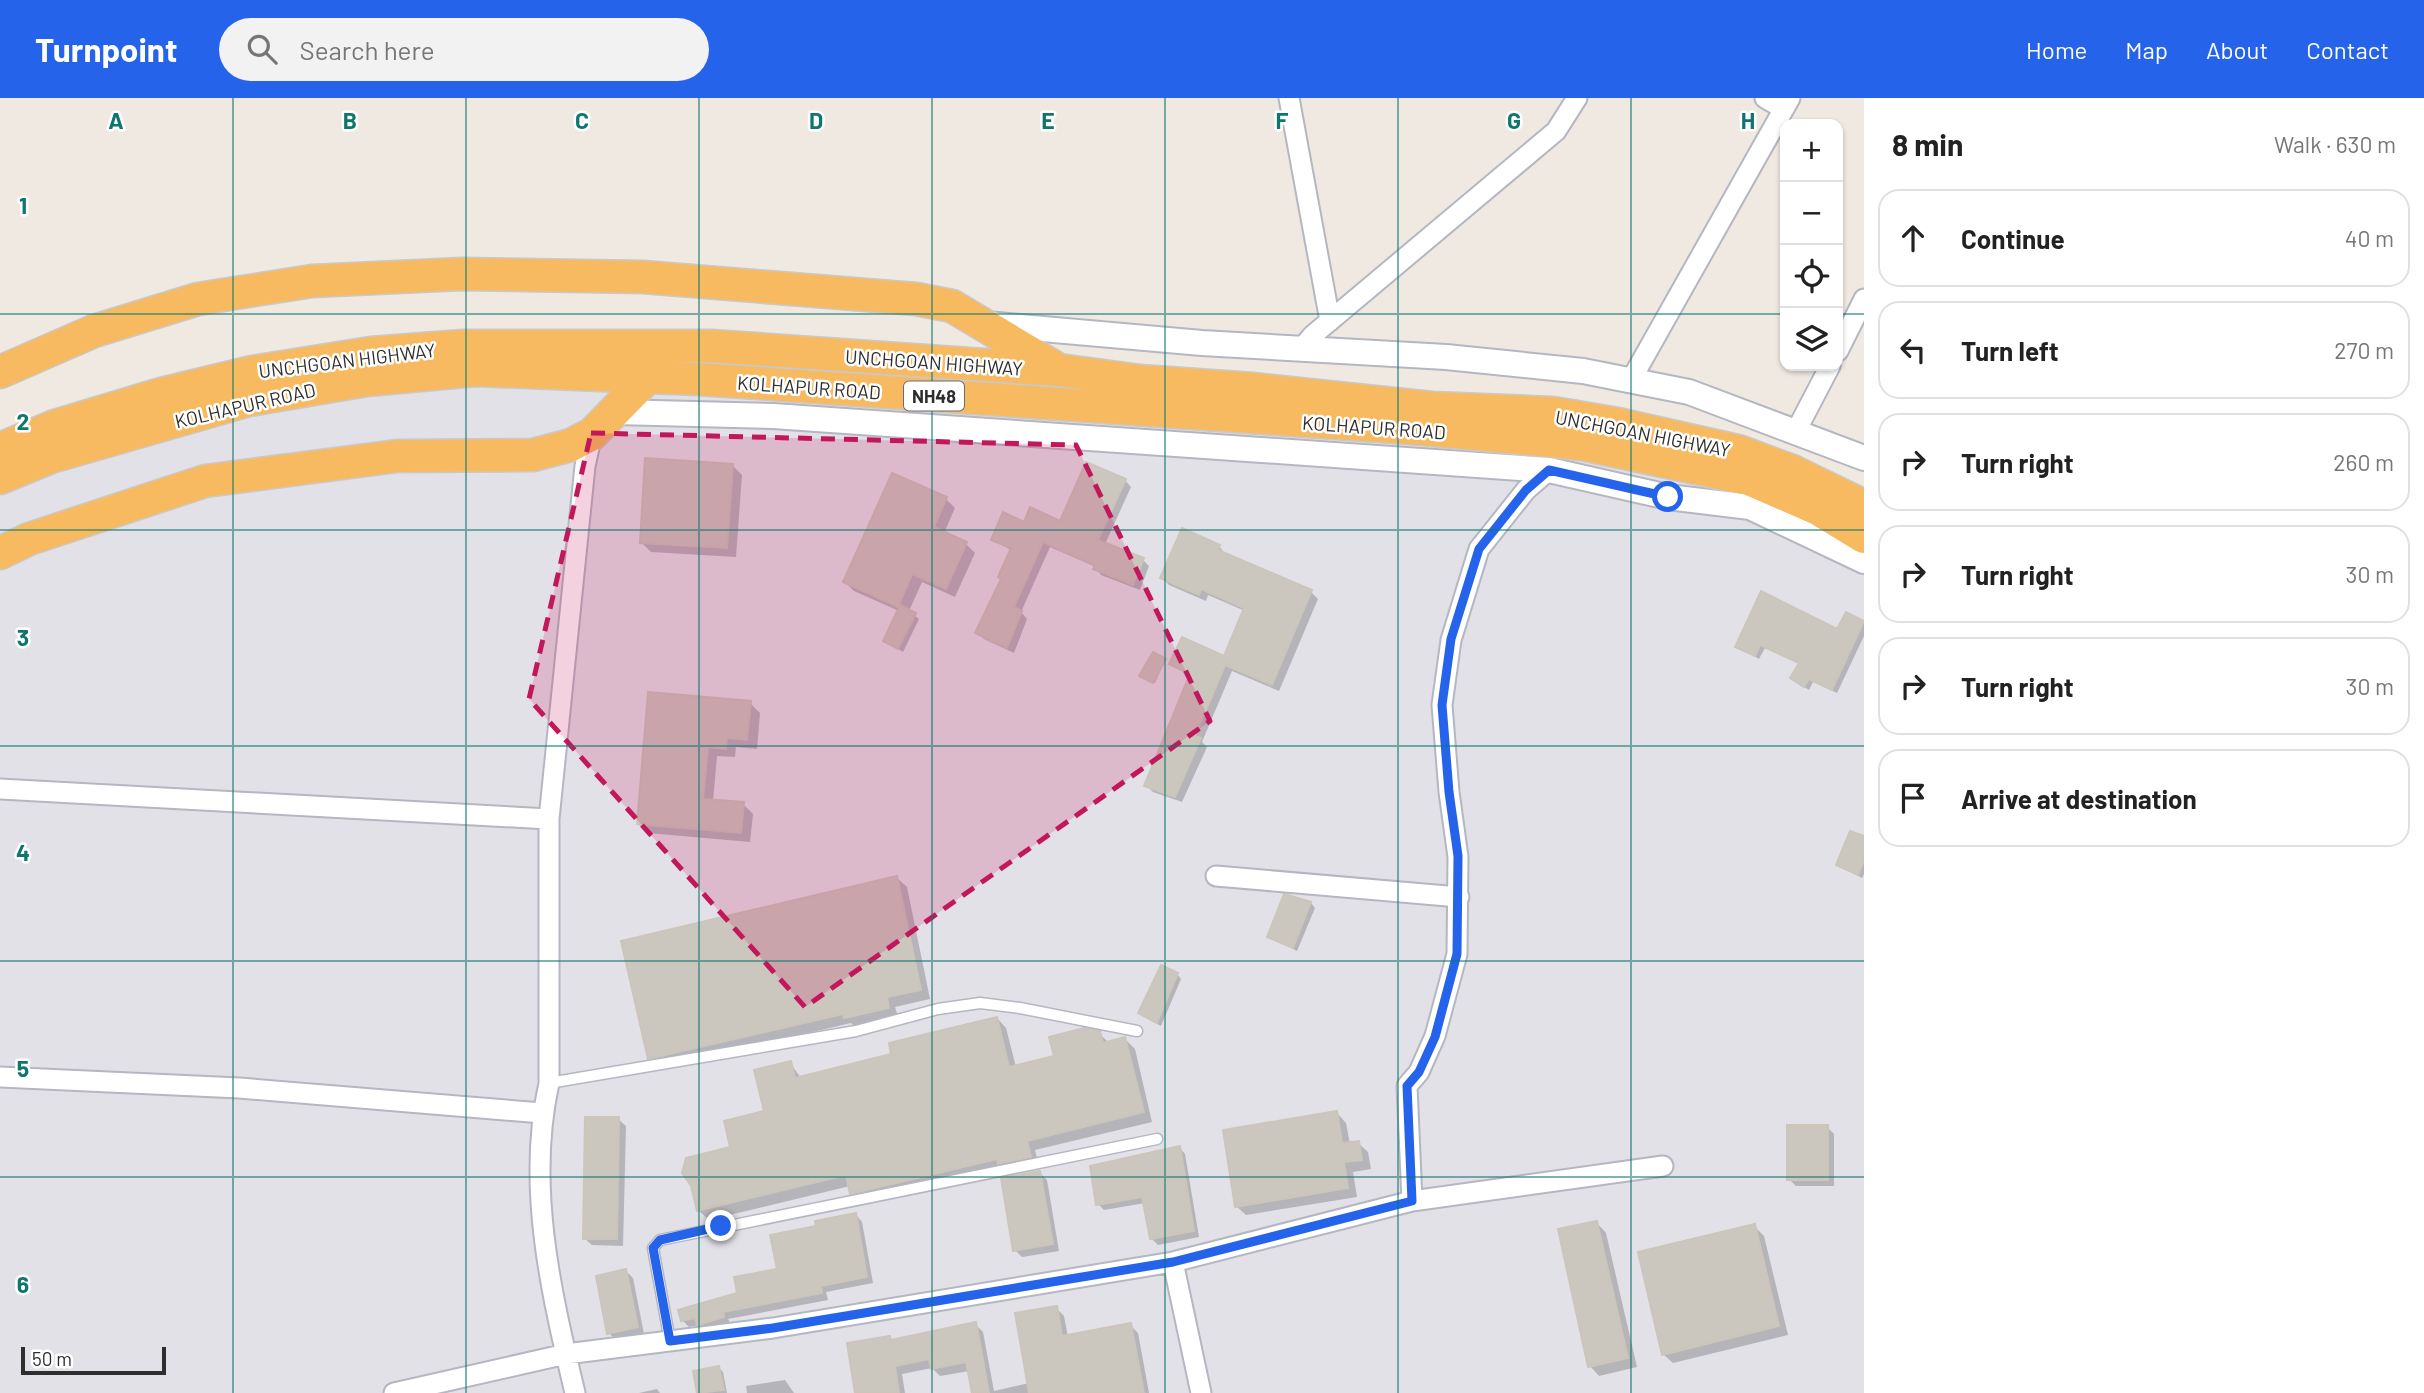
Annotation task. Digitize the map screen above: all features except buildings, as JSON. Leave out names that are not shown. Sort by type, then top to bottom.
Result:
[{"type":"highway","points":[[0,372],[94,331],[198,299],[312,281],[463,274],[657,278],[916,299],[952,306],[1059,370]]},
{"type":"highway","name":"UNCHGOAN HIGHWAY","points":[[0,449],[55,426],[161,394],[252,372],[371,353],[463,346],[711,346],[1059,370],[1140,381],[1253,389],[1432,408],[1553,413],[1618,424],[1738,451],[1792,471],[1864,506]]},
{"type":"highway","name":"KOLHAPUR ROAD","points":[[0,478],[51,457],[249,400],[367,380],[476,370],[648,377],[1423,429],[1582,444],[1749,479],[1818,509],[1864,537]]},
{"type":"highway","points":[[0,553],[29,539],[205,481],[397,456],[533,455],[571,445],[592,434],[648,377]]},
{"type":"street","points":[[1289,98],[1330,321]]},
{"type":"street","points":[[1631,380],[1787,104],[1765,98]]},
{"type":"street","points":[[1301,349],[1330,321],[1556,131],[1574,99]]},
{"type":"street","points":[[1843,341],[1864,299]]},
{"type":"street","points":[[986,324],[1301,349],[1446,357],[1583,370],[1689,392],[1864,458]]},
{"type":"street","points":[[1796,431],[1827,371]]},
{"type":"street","points":[[615,412],[837,420],[1549,470],[1668,497],[1750,507],[1864,561]]},
{"type":"street","points":[[575,1393],[540,1226],[542,1113],[549,1083],[549,819],[585,466],[592,434]]},
{"type":"street","points":[[1412,1201],[1407,1086],[1419,1072],[1435,1037],[1457,954],[1458,856],[1449,792],[1442,705],[1451,639],[1479,549],[1526,490],[1549,470]]},
{"type":"street","points":[[0,789],[549,819]]},
{"type":"street","points":[[1216,876],[1459,897]]},
{"type":"street","points":[[0,1077],[239,1088],[542,1113]]},
{"type":"street","points":[[394,1393],[566,1354],[773,1328],[1173,1262],[1412,1201],[1662,1166]]},
{"type":"street","points":[[1173,1262],[1201,1393]]},
{"type":"lane","points":[[549,1083],[856,1031],[938,1009],[980,1003],[1138,1031]]},
{"type":"lane","points":[[670,1341],[653,1248],[660,1240],[1157,1139]]},
{"type":"highlighted area","points":[[591,433],[1076,445],[1210,721],[805,1007],[529,699]]},
{"type":"shaded area","points":[[595,375],[1672,463],[1864,537],[1864,1393],[0,1393],[0,478],[311,389]]},
{"type":"route","points":[[721,1226],[660,1240],[653,1248],[670,1341],[773,1328],[1173,1262],[1412,1201],[1407,1143],[1407,1086],[1419,1072],[1435,1037],[1457,954],[1458,856],[1449,792],[1442,705],[1451,639],[1465,587],[1479,549],[1526,490],[1549,470],[1668,497]]}]
